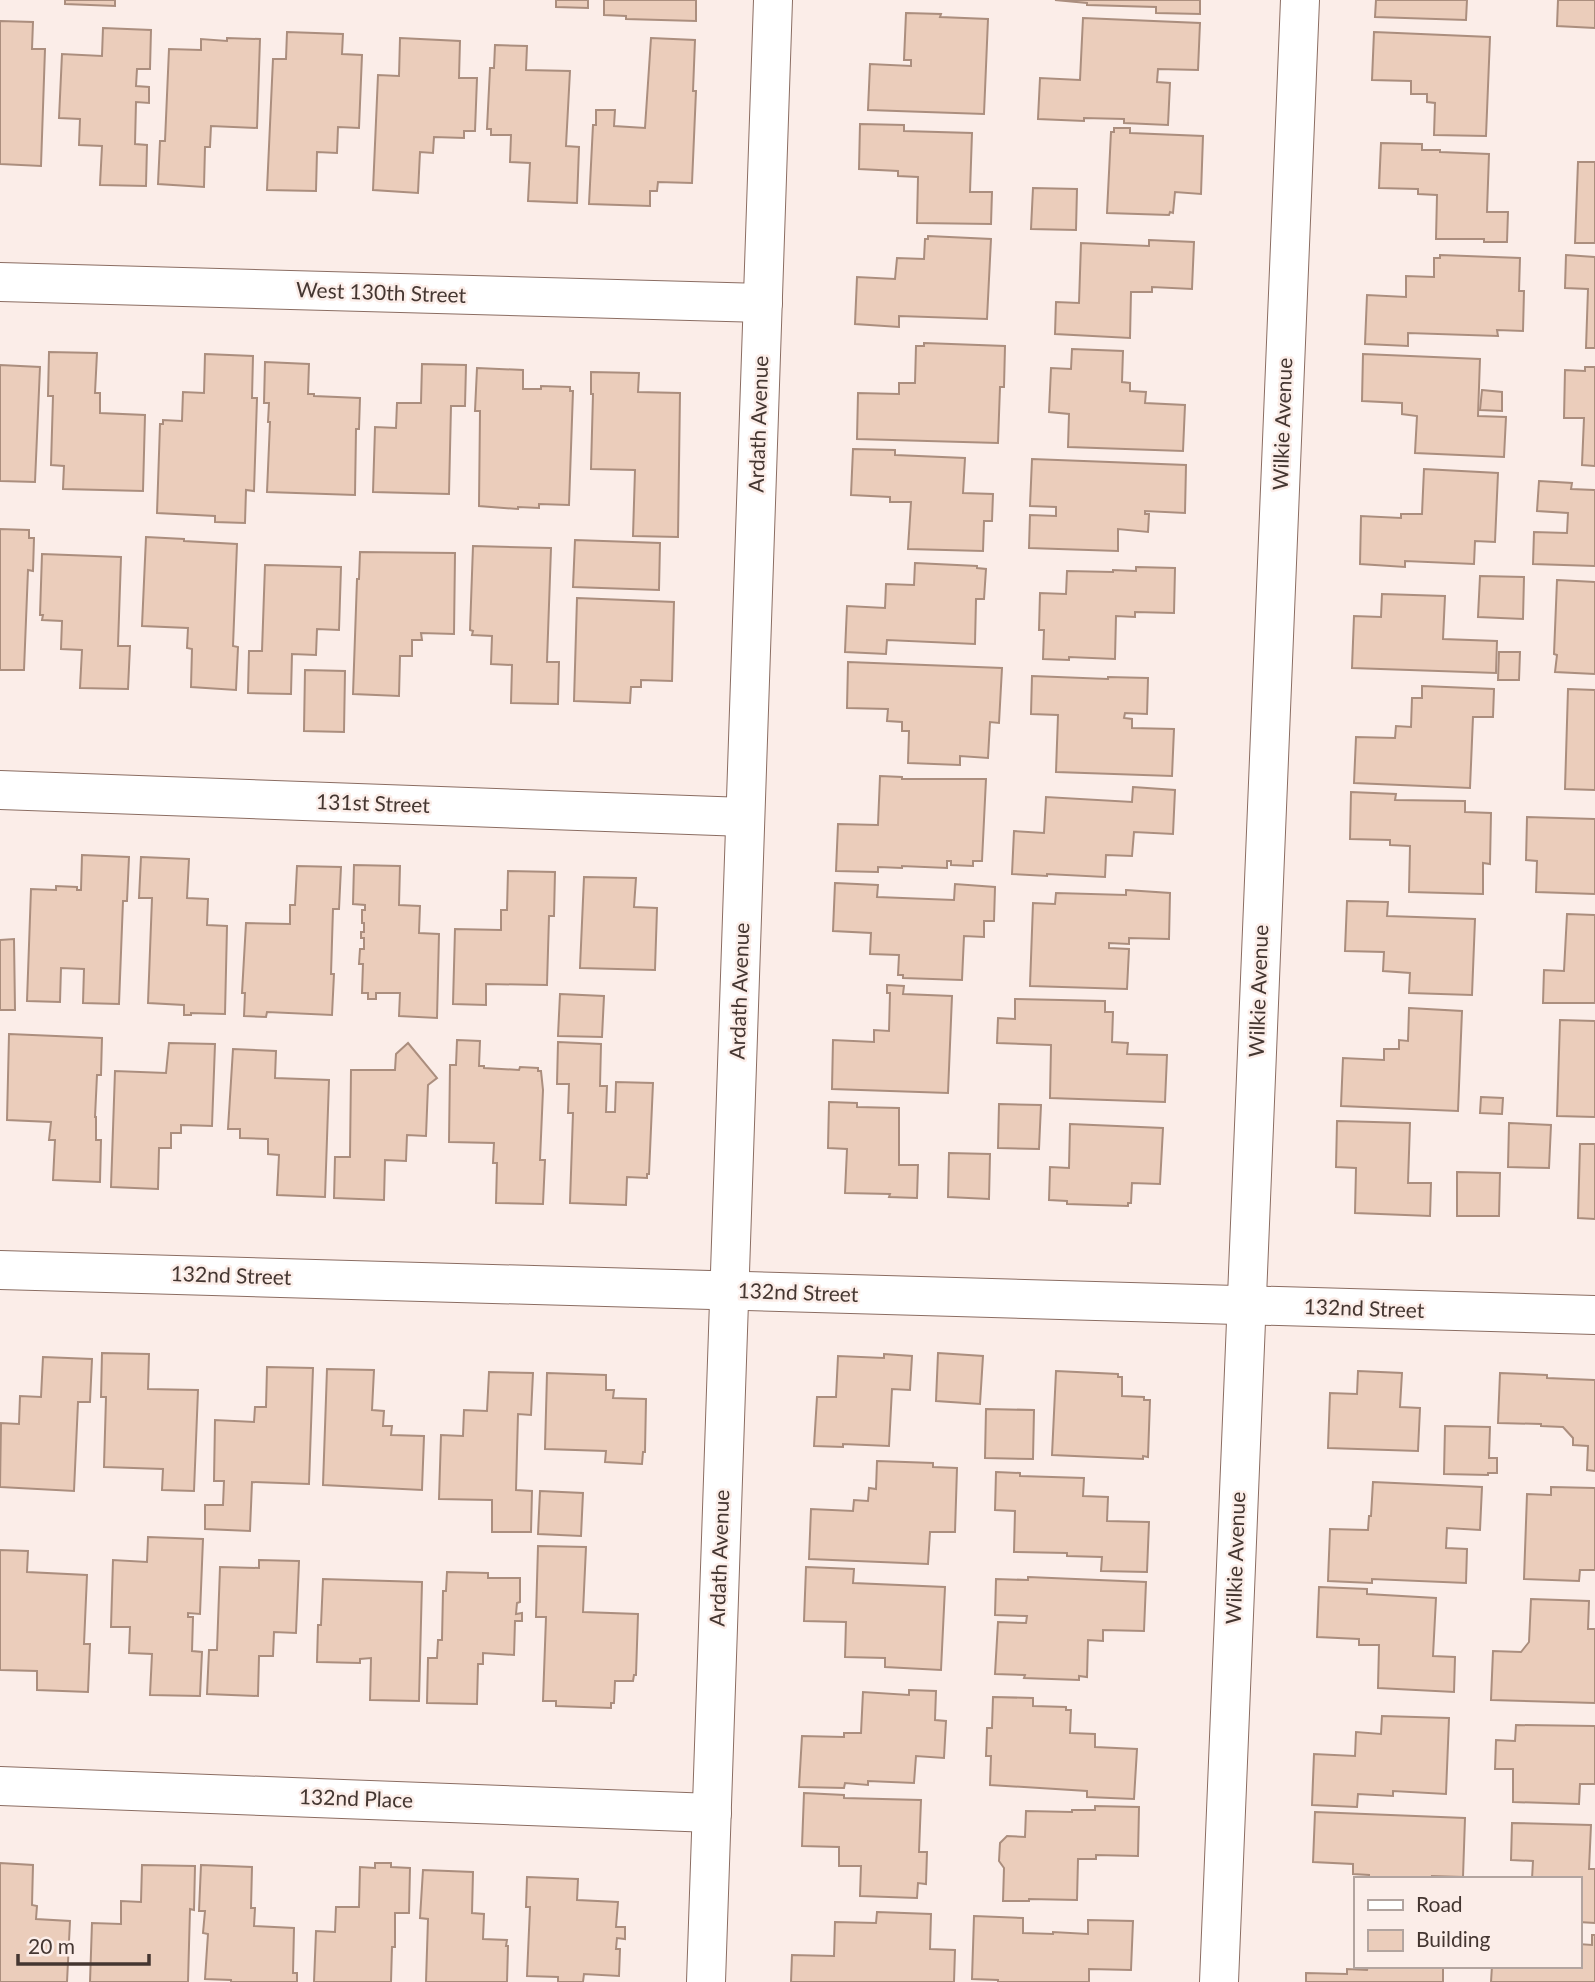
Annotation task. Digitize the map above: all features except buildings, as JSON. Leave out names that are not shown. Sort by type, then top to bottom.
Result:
[{"type":"street","name":"Ardath Avenue","points":[[706,1982],[773,0]]},
{"type":"street","name":"Wilkie Avenue","points":[[1219,1982],[1300,0]]},
{"type":"street","name":"West 130th Street","points":[[0,282],[763,303]]},
{"type":"street","name":"131st Street","points":[[0,790],[745,817]]},
{"type":"street","name":"132nd Street","points":[[0,1270],[1595,1315]]},
{"type":"street","name":"132nd Place","points":[[0,1786],[712,1813]]}]
